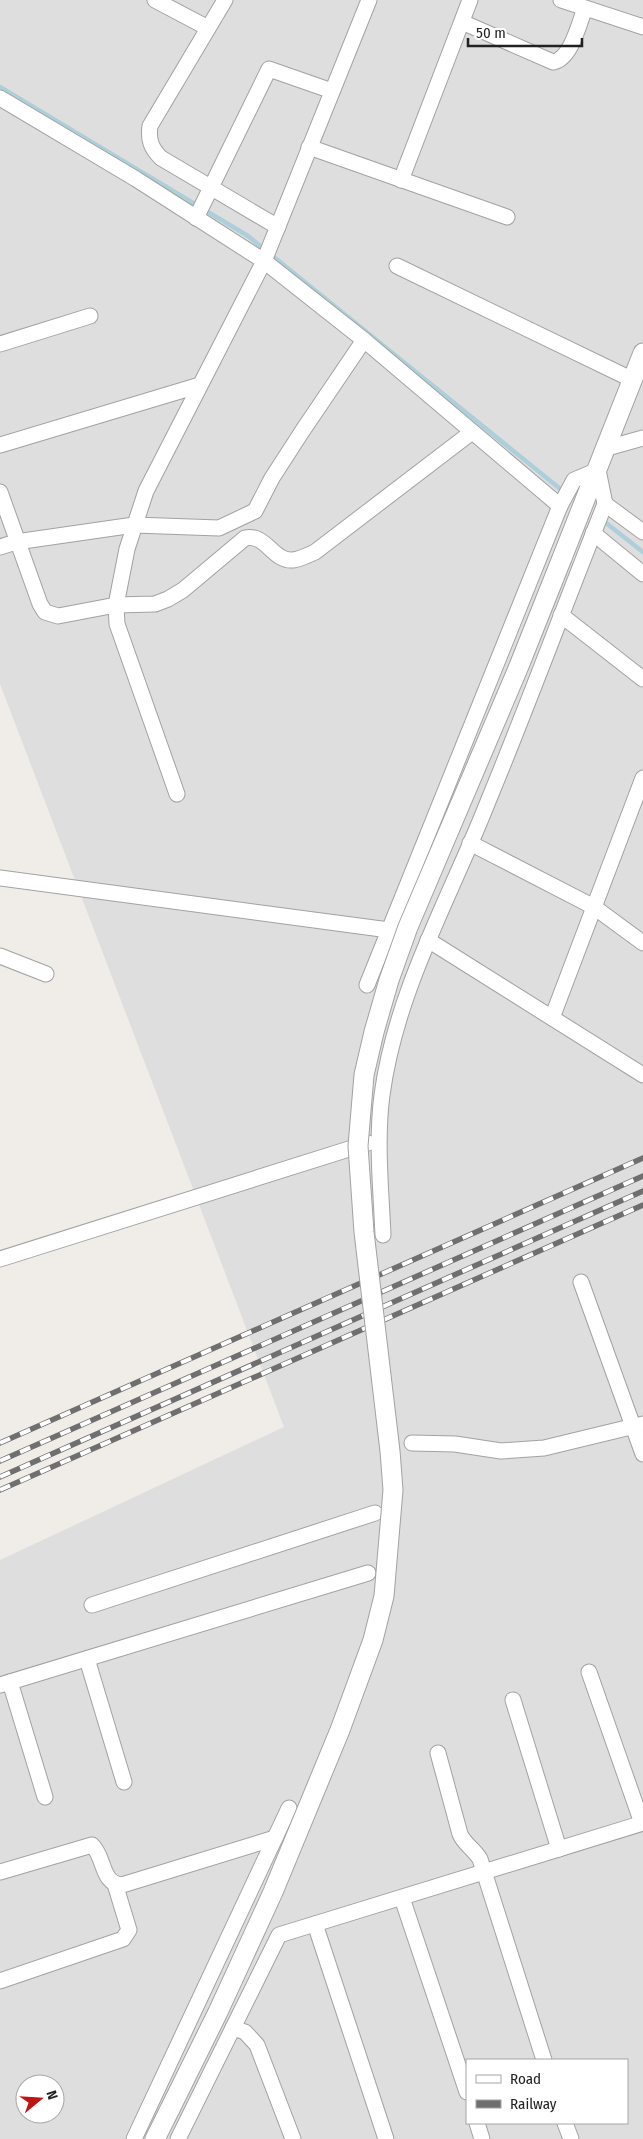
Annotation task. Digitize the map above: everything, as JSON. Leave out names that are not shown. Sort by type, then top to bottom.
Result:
[{"type":"street","points":[[156,0],[208,28]]},
{"type":"street","points":[[225,0],[162,103],[150,126],[149,136],[154,151],[161,158],[212,188],[275,233]]},
{"type":"street","points":[[177,794],[116,624],[116,605],[127,549],[146,491],[264,258],[369,0]]},
{"type":"street","points":[[401,180],[470,0]]},
{"type":"street","points":[[560,0],[643,27]]},
{"type":"street","points":[[462,22],[553,62],[562,60],[567,54],[585,8]]},
{"type":"street","points":[[200,211],[269,69],[332,91]]},
{"type":"street","points":[[0,98],[200,211],[264,258],[472,432],[564,498]]},
{"type":"street","points":[[309,147],[507,217]]},
{"type":"street","points":[[397,266],[633,380]]},
{"type":"street","points":[[0,344],[90,316]]},
{"type":"street","points":[[0,547],[16,542],[134,525],[219,528],[255,512],[282,462],[364,340]]},
{"type":"street","points":[[154,2139],[222,2003],[273,1892],[340,1730],[373,1640],[384,1596],[393,1490],[364,1232],[358,1156],[364,1075],[374,1032],[389,980],[408,927],[516,675],[643,353]]},
{"type":"street","points":[[0,445],[200,385]]},
{"type":"street","points":[[0,492],[16,542],[45,612],[58,616],[116,605],[155,604],[183,590],[245,538],[252,536],[258,538],[284,559],[292,560],[315,552],[472,432]]},
{"type":"street","points":[[607,448],[643,438]]},
{"type":"street","points":[[367,985],[564,498],[574,480],[598,470]]},
{"type":"street","points":[[383,1235],[380,1139],[382,1096],[397,1024],[428,940],[490,797],[599,518],[598,470]]},
{"type":"street","points":[[599,518],[643,532]]},
{"type":"street","points":[[599,518],[643,574]]},
{"type":"street","points":[[561,615],[643,679]]},
{"type":"street","points":[[552,1018],[594,907],[638,809],[643,778]]},
{"type":"street","points":[[470,843],[594,907],[643,943]]},
{"type":"street","points":[[0,878],[389,930]]},
{"type":"street","points":[[428,940],[643,1075]]},
{"type":"street","points":[[0,956],[46,974]]},
{"type":"street","points":[[0,1259],[380,1139]]},
{"type":"street","points":[[581,1282],[638,1425],[643,1454]]},
{"type":"street","points":[[412,1444],[455,1444],[501,1451],[544,1448],[638,1425]]},
{"type":"street","points":[[92,1605],[375,1513]]},
{"type":"street","points":[[45,1797],[5,1684],[368,1573]]},
{"type":"street","points":[[87,1659],[124,1782]]},
{"type":"street","points":[[178,2139],[279,1935],[642,1823],[589,1672]]},
{"type":"street","points":[[513,1700],[559,1849]]},
{"type":"street","points":[[438,1753],[462,1840],[476,1852],[484,1872],[544,2059]]},
{"type":"street","points":[[134,2139],[289,1808]]},
{"type":"street","points":[[0,1872],[92,1845],[96,1849],[109,1881],[115,1884],[132,1882],[275,1838]]},
{"type":"street","points":[[0,1981],[123,1939],[129,1930],[115,1884]]},
{"type":"street","points":[[402,1898],[466,2089]]},
{"type":"street","points":[[315,1924],[386,2139]]},
{"type":"street","points":[[233,2028],[245,2032],[257,2045],[293,2139]]},
{"type":"street","points":[[477,2124],[482,2139]]},
{"type":"street","points":[[565,2124],[571,2139]]},
{"type":"shaded area","points":[[0,0],[643,0],[643,2139],[0,2139],[0,1560],[284,1427],[0,684]]},
{"type":"waterway","points":[[0,87],[248,236],[564,492]]},
{"type":"waterway","points":[[601,519],[643,552]]},
{"type":"railway","points":[[0,1443],[643,1158]]},
{"type":"railway","points":[[0,1461],[643,1176]]},
{"type":"railway","points":[[0,1477],[643,1191]]},
{"type":"railway","points":[[0,1490],[643,1205]]}]
